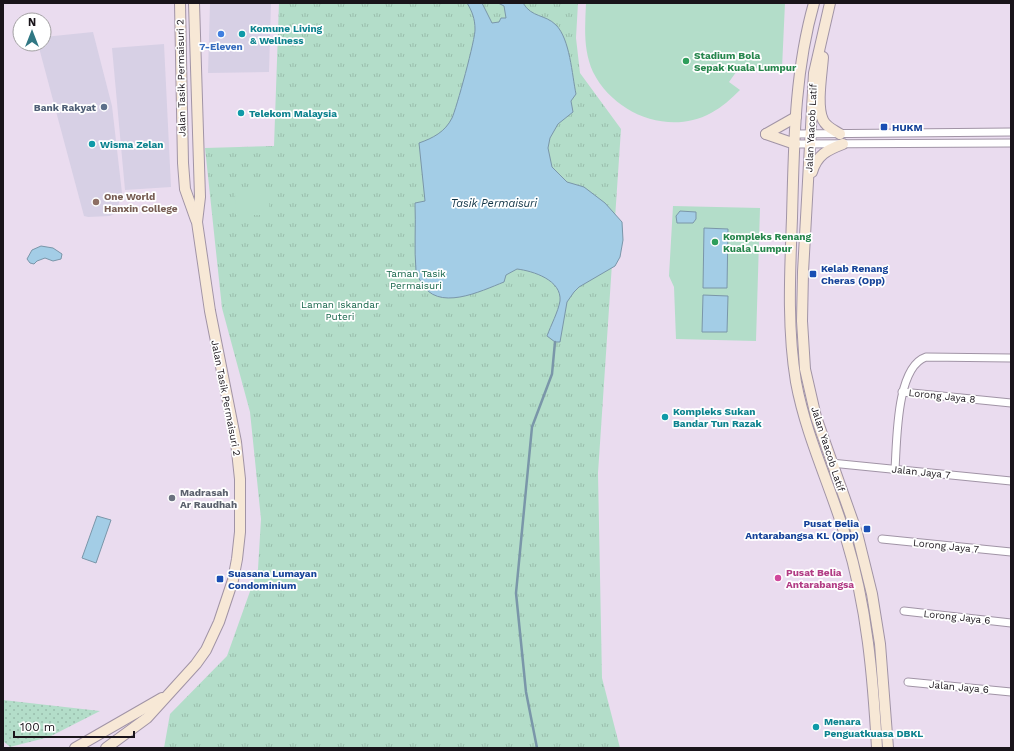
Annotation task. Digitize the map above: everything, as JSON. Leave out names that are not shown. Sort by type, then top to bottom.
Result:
[{"type":"street","name":"Jalan Tasik Permaisuri 2","points":[[75,748],[164,697],[196,664],[219,622],[233,580],[240,532],[240,479],[236,442],[210,311],[197,222],[185,189],[183,170],[180,3]]},
{"type":"street","name":"Jalan Tasik Permaisuri 2","points":[[194,3],[200,197],[197,222]]},
{"type":"street","name":"Jalan Yaacob Latif","points":[[814,3],[802,49],[796,117],[791,270],[791,344],[796,382],[803,412],[813,447],[845,535],[857,575],[873,681],[877,748]]},
{"type":"street","name":"Jalan Yaacob Latif","points":[[830,3],[814,73],[802,321],[805,369],[816,417],[857,533],[872,594],[880,644],[888,748]]},
{"type":"street","points":[[825,21],[821,110],[823,120],[828,126],[840,134]]},
{"type":"street","points":[[796,117],[766,134],[795,139],[810,139],[843,144],[1011,142],[1011,134],[840,134],[810,139]]},
{"type":"street","points":[[808,186],[816,160],[826,151],[843,144]]},
{"type":"street","points":[[902,392],[908,374],[915,363],[926,357],[1011,358]]},
{"type":"street","name":"Lorong Jaya 8","points":[[894,469],[902,392],[1011,403]]},
{"type":"street","name":"Jalan Jaya 7","points":[[831,463],[1011,481]]},
{"type":"street","name":"Lorong Jaya 7","points":[[882,539],[1011,552]]},
{"type":"street","name":"Lorong Jaya 6","points":[[904,611],[1011,623]]},
{"type":"street","name":"Jalan Jaya 6","points":[[908,682],[1011,692]]},
{"type":"street","name":"Jalan Tasik Permaisuri 2","points":[[106,748],[147,718],[156,710],[164,697]]},
{"type":"shaded area","name":"Komune Living & Wellness","points":[[210,3],[271,3],[269,72],[208,73]]},
{"type":"shaded area","name":"Wisma Zelan","points":[[93,32],[112,106],[122,193],[116,213],[110,216],[84,216],[40,52],[52,52],[52,36]]},
{"type":"shaded area","points":[[164,44],[171,187],[125,190],[112,48]]},
{"type":"green space","name":"Taman Tasik Permaisuri","points":[[279,3],[578,3],[576,38],[580,73],[621,129],[598,473],[602,678],[620,748],[164,748],[170,714],[227,656],[258,569],[261,519],[250,412],[222,308],[205,148],[274,146]]},
{"type":"green space","name":"Stadium Bola Sepak Kuala Lumpur","points":[[586,3],[785,3],[782,68],[739,68],[729,82],[740,90],[719,108],[695,120],[678,122],[661,121],[644,117],[628,109],[614,99],[602,87],[593,72],[586,47]]},
{"type":"green space","points":[[235,193],[269,193],[269,215],[236,215]]},
{"type":"green space","name":"Kompleks Renang Kuala Lumpur","points":[[673,206],[760,208],[756,341],[676,339],[674,287],[669,276]]},
{"type":"green space","points":[[3,700],[100,711],[49,737],[10,747],[3,741]]},
{"type":"water","name":"Tasik Permaisuri","points":[[467,3],[482,3],[492,23],[499,22],[501,18],[506,18],[504,6],[498,3],[523,3],[534,14],[552,22],[561,31],[572,68],[576,94],[571,101],[573,112],[558,124],[550,138],[548,148],[552,167],[567,182],[584,187],[605,203],[622,222],[623,240],[620,257],[615,266],[579,287],[574,292],[567,302],[560,342],[555,342],[547,336],[560,301],[559,294],[556,287],[551,282],[538,274],[517,269],[506,275],[504,282],[472,294],[448,298],[437,296],[428,291],[416,272],[415,203],[425,201],[419,143],[434,137],[442,131],[452,118],[465,74],[474,35],[474,18]]},
{"type":"water","points":[[680,211],[696,212],[696,219],[693,223],[677,223],[676,216]]},
{"type":"water","points":[[704,228],[728,229],[727,288],[703,288]]},
{"type":"water","points":[[41,246],[53,248],[62,254],[61,259],[53,261],[45,258],[34,264],[30,263],[27,259],[32,250]]},
{"type":"water","points":[[703,295],[728,296],[727,332],[702,332]]},
{"type":"water","points":[[97,516],[111,520],[96,563],[82,558]]},
{"type":"waterway","points":[[537,748],[526,692],[516,593],[532,427],[552,374],[555,342]]},
{"type":"place","name":"7-Eleven","points":[[221,34]]},
{"type":"place","name":"Komune Living & Wellness","points":[[242,34]]},
{"type":"place","name":"Stadium Bola Sepak Kuala Lumpur","points":[[686,61]]},
{"type":"place","name":"Bank Rakyat","points":[[104,107]]},
{"type":"place","name":"Telekom Malaysia","points":[[241,113]]},
{"type":"place","name":"HUKM","points":[[884,127]]},
{"type":"place","name":"Wisma Zelan","points":[[92,144]]},
{"type":"place","name":"One World Hanxin College","points":[[96,202]]},
{"type":"place","name":"Kompleks Renang Kuala Lumpur","points":[[715,242]]},
{"type":"place","name":"Kelab Renang Cheras (Opp)","points":[[813,274]]},
{"type":"place","name":"Kompleks Sukan Bandar Tun Razak","points":[[665,417]]},
{"type":"place","name":"Madrasah Ar Raudhah","points":[[172,498]]},
{"type":"place","name":"Pusat Belia Antarabangsa KL (Opp)","points":[[867,529]]},
{"type":"place","name":"Pusat Belia Antarabangsa","points":[[778,578]]},
{"type":"place","name":"Suasana Lumayan Condominium","points":[[220,579]]},
{"type":"place","name":"Menara Penguatkuasa DBKL","points":[[816,727]]},
{"type":"park label","name":"Laman Iskandar Puteri","points":[[340,310]]}]
